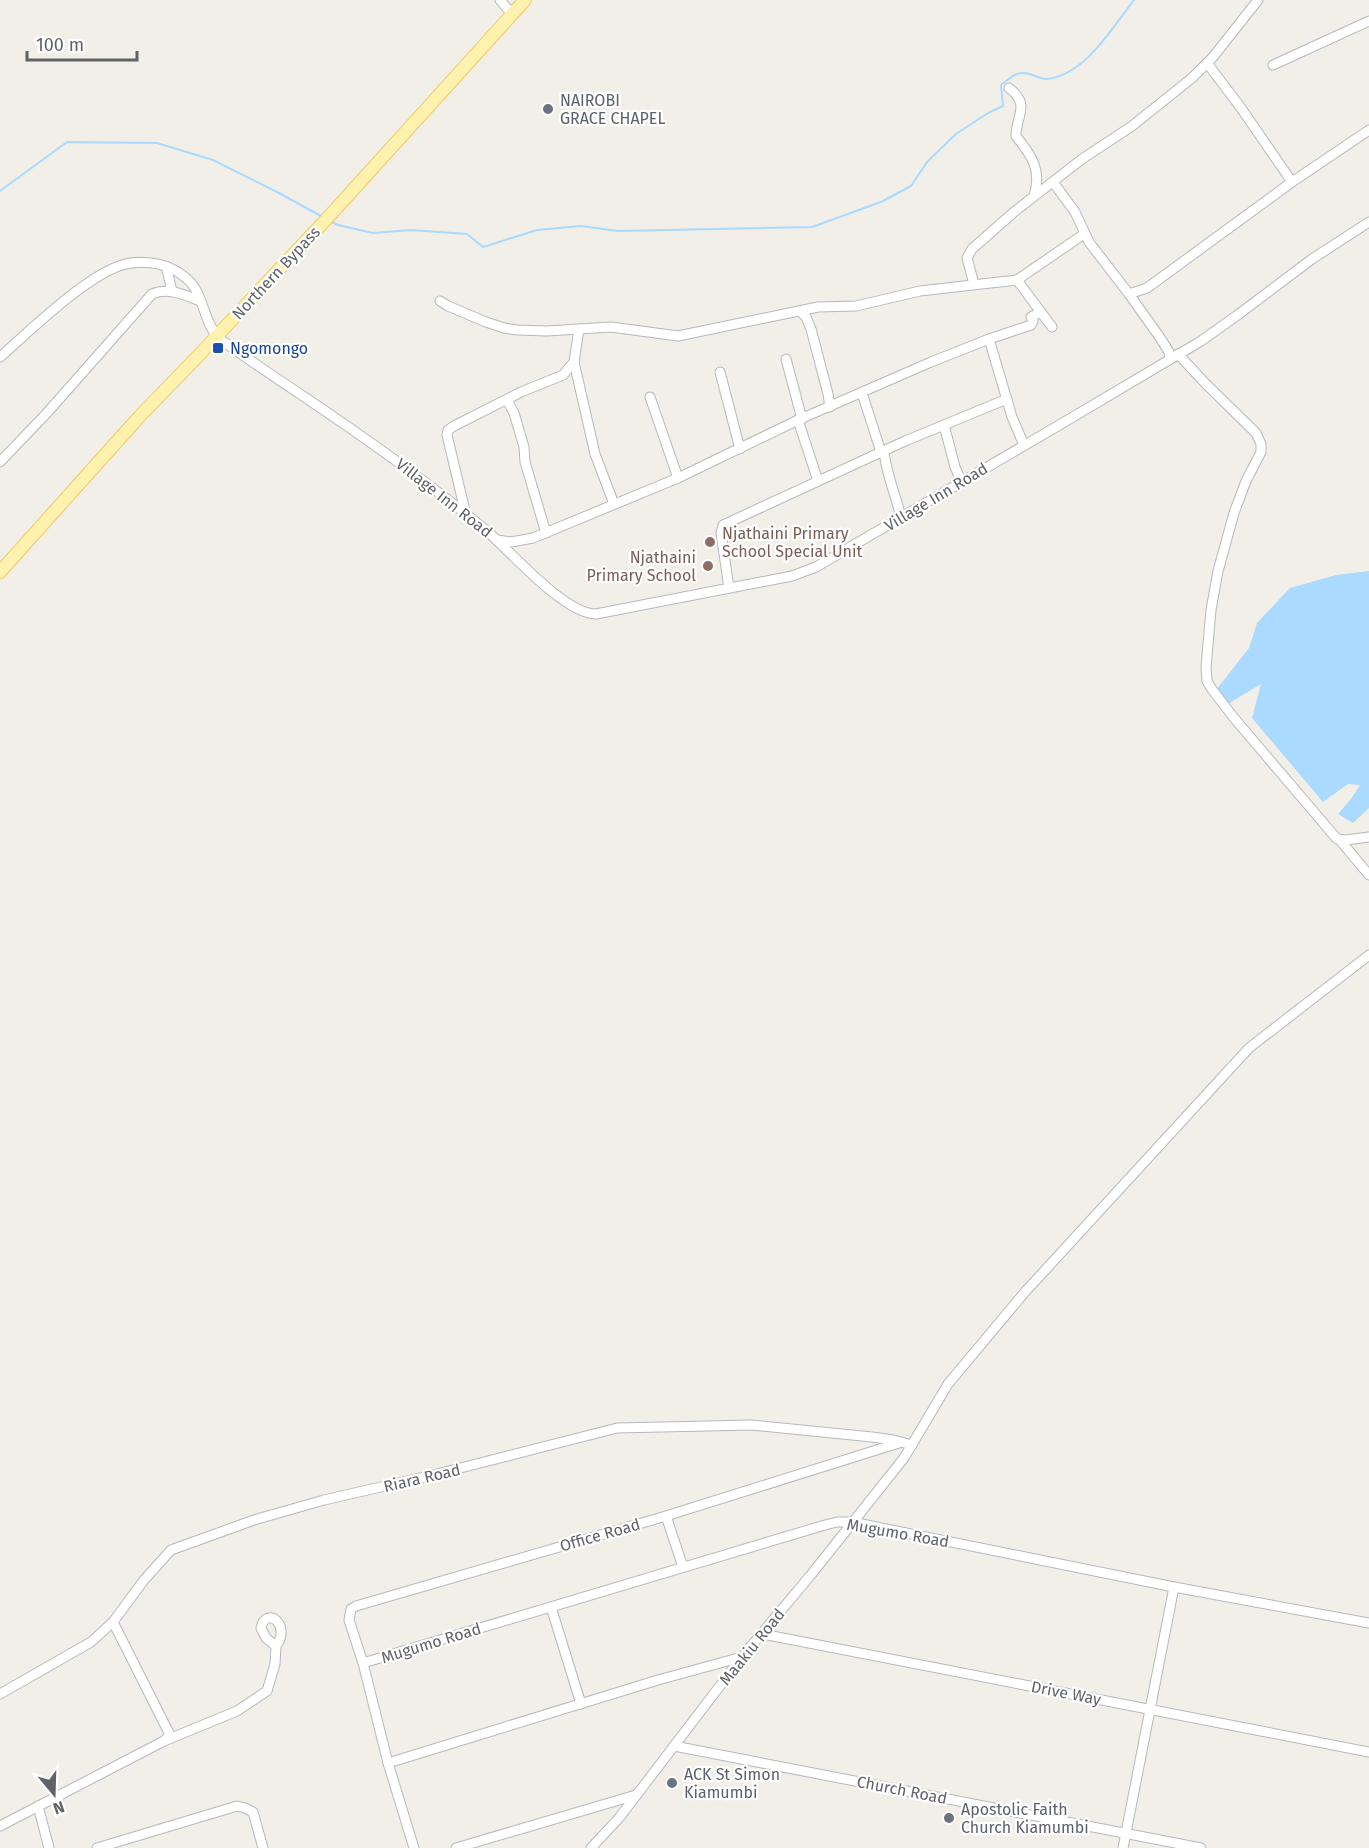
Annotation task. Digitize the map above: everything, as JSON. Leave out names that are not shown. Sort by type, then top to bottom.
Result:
[{"type":"main road","name":"Northern Bypass","points":[[0,572],[139,417],[340,205],[525,0]]},
{"type":"street","points":[[500,0],[512,14]]},
{"type":"street","points":[[974,284],[967,258],[972,249],[1034,196],[1082,159],[1146,115],[1192,78],[1258,0]]},
{"type":"street","points":[[1273,65],[1369,21]]},
{"type":"street","points":[[1207,63],[1292,182]]},
{"type":"street","points":[[1009,88],[1017,95],[1021,104],[1016,136],[1029,153],[1037,171],[1038,180],[1034,196]]},
{"type":"street","points":[[1129,294],[1147,288],[1292,182],[1369,130]]},
{"type":"street","points":[[1053,182],[1075,212],[1084,234],[1166,347],[1256,433],[1261,444],[1261,452],[1246,481],[1234,513],[1214,589],[1206,676],[1210,688],[1369,874]]},
{"type":"street","name":"Village Inn Road","points":[[217,337],[390,456],[466,515],[571,606],[584,613],[596,614],[804,572],[830,560],[1220,328],[1312,259],[1369,222]]},
{"type":"street","points":[[440,301],[504,328],[547,331],[611,327],[678,336],[800,310],[856,306],[907,293],[1017,280],[1084,234]]},
{"type":"street","points":[[0,357],[88,282],[130,263],[145,262],[166,266],[187,278],[194,286],[217,337]]},
{"type":"street","points":[[166,266],[172,291]]},
{"type":"street","points":[[1017,280],[1052,327]]},
{"type":"street","points":[[0,462],[46,414],[148,297],[158,292],[172,291],[200,301]]},
{"type":"street","points":[[800,310],[811,329],[830,407]]},
{"type":"street","points":[[496,540],[524,541],[678,478],[800,420],[932,362],[1030,325],[1033,321],[1031,317],[1041,312]]},
{"type":"street","points":[[579,329],[574,362],[595,454],[614,504]]},
{"type":"street","points":[[989,339],[1012,417],[1024,445]]},
{"type":"street","points":[[786,359],[800,420],[818,481]]},
{"type":"street","points":[[466,515],[447,435],[448,430],[521,392],[563,375],[574,362]]},
{"type":"street","points":[[720,372],[740,449]]},
{"type":"street","points":[[862,393],[880,449],[884,451],[885,466],[901,518]]},
{"type":"street","points":[[650,397],[678,478]]},
{"type":"street","points":[[729,588],[721,533],[723,525],[884,451],[1007,399]]},
{"type":"street","points":[[507,400],[514,413],[524,447],[525,462],[546,533]]},
{"type":"street","points":[[944,425],[955,467],[962,483]]},
{"type":"street","points":[[1338,839],[1369,837]]},
{"type":"street","name":"Maakiu Road","points":[[591,1848],[619,1818],[742,1657],[904,1458],[907,1444],[959,1369],[1025,1292],[1249,1048],[1369,955]]},
{"type":"street","name":"Riara Road","points":[[0,1694],[91,1642],[113,1622],[144,1580],[177,1547],[254,1520],[324,1500],[606,1431],[630,1428],[751,1425],[844,1433],[907,1444]]},
{"type":"street","name":"Office Road","points":[[414,1848],[388,1763],[366,1663],[349,1620],[351,1609],[907,1444]]},
{"type":"street","points":[[666,1516],[683,1567]]},
{"type":"street","name":"Mugumo Road","points":[[366,1663],[837,1522],[852,1522],[1174,1587],[1369,1623]]},
{"type":"street","points":[[1123,1848],[1174,1587]]},
{"type":"street","points":[[551,1607],[581,1704]]},
{"type":"street","points":[[113,1622],[169,1733],[164,1741]]},
{"type":"street","name":"Drive Way","points":[[762,1634],[1369,1752]]},
{"type":"street","points":[[0,1826],[164,1741],[237,1711],[267,1691],[275,1664],[276,1646]]},
{"type":"street","points":[[388,1763],[658,1680],[742,1657]]},
{"type":"street","name":"Church Road","points":[[674,1746],[1201,1848]]},
{"type":"street","points":[[456,1848],[636,1795]]},
{"type":"street","points":[[38,1806],[49,1848]]},
{"type":"street","points":[[97,1848],[237,1806],[253,1812],[263,1848]]},
{"type":"water","points":[[1369,571],[1369,808],[1353,823],[1338,814],[1360,785],[1348,784],[1323,802],[1252,718],[1261,684],[1226,705],[1216,690],[1249,648],[1257,623],[1290,588],[1336,575]]},
{"type":"waterway","points":[[332,222],[373,233],[411,230],[467,234],[483,247],[537,230],[581,226],[618,231],[812,227],[881,202],[911,186],[927,162],[956,134],[1003,106],[1001,85],[1019,73],[1047,79],[1061,76],[1074,69],[1107,36],[1134,0]]},
{"type":"waterway","points":[[0,191],[67,142],[157,143],[213,160],[321,216]]},
{"type":"place","name":"NAIROBI GRACE CHAPEL","points":[[548,109]]},
{"type":"place","name":"Ngomongo","points":[[218,348]]},
{"type":"place","name":"Njathaini Primary School Special Unit","points":[[710,542]]},
{"type":"place","name":"Njathaini Primary School","points":[[708,566]]},
{"type":"place","name":"ACK St Simon Kiamumbi","points":[[672,1783]]},
{"type":"place","name":"Apostolic Faith Church Kiamumbi","points":[[949,1818]]}]
